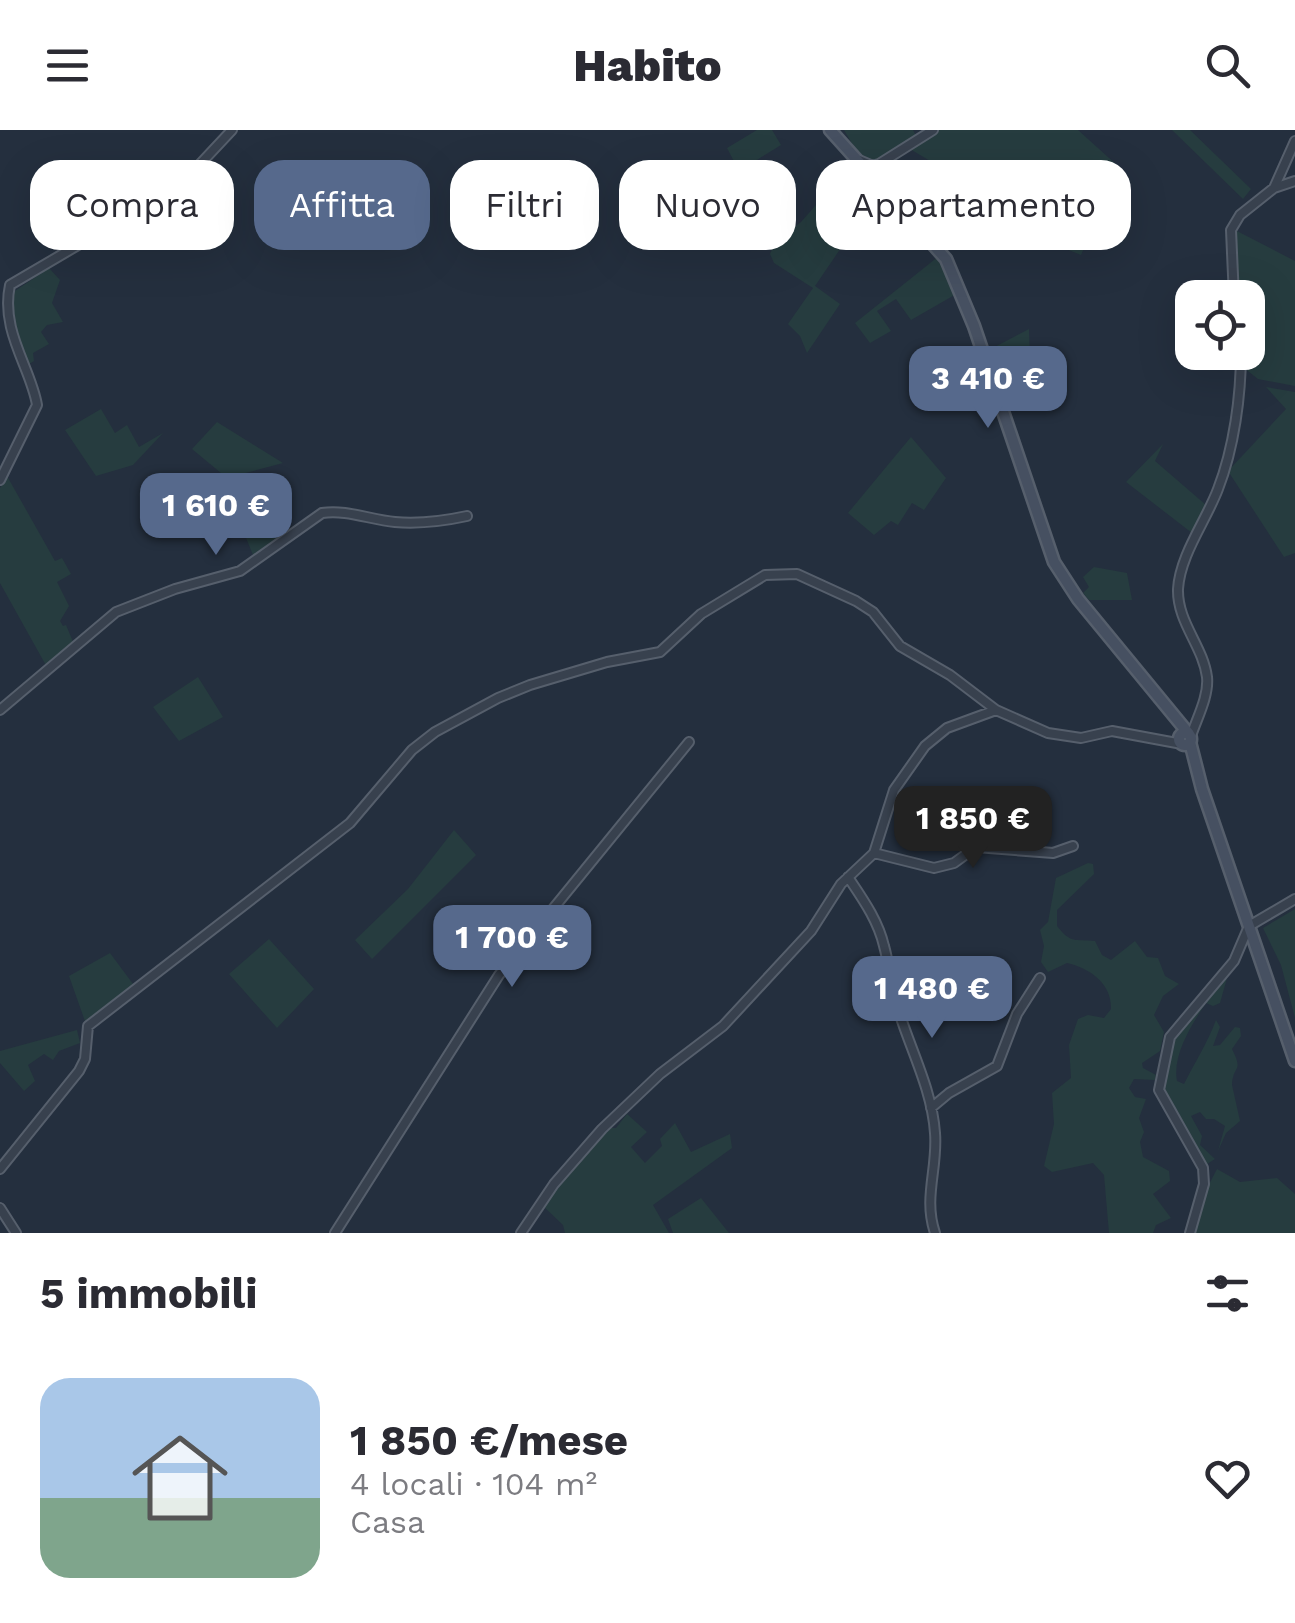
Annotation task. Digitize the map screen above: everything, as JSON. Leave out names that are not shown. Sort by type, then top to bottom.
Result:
[{"type":"street","points":[[0,480],[37,405],[11,344],[5,302],[10,285],[90,238],[143,225],[232,130]]},
{"type":"street","points":[[830,130],[946,259],[974,326],[1054,562],[1078,600],[1173,712],[1194,759],[1295,1061]]},
{"type":"street","points":[[848,154],[873,166],[933,130]]},
{"type":"street","points":[[1274,188],[1295,142]]},
{"type":"street","points":[[1233,280],[1231,230],[1240,215],[1274,188],[1295,181]]},
{"type":"street","points":[[0,1169],[79,1071],[85,1059],[88,1026],[350,823],[422,741],[498,698],[607,662],[660,652],[715,605],[765,574],[777,572],[820,582],[856,601],[873,612],[900,646],[996,710],[1068,738],[1112,731],[1169,743],[1185,739],[1204,702],[1206,677],[1182,617],[1178,590],[1181,570],[1220,486],[1241,370]]},
{"type":"street","points":[[0,710],[116,612],[254,564],[322,512],[399,523],[446,523],[468,516]]},
{"type":"street","points":[[521,1233],[554,1184],[589,1143],[660,1074],[722,1026],[811,931],[848,877],[874,853],[888,802],[925,746],[946,728],[996,710]]},
{"type":"street","points":[[335,1233],[499,975],[688,742]]},
{"type":"street","points":[[874,853],[934,868],[954,863],[976,846],[1052,853],[1073,846]]},
{"type":"street","points":[[848,877],[873,916],[884,944],[894,1000],[909,1033],[931,1108],[936,1152],[928,1210],[934,1233]]},
{"type":"street","points":[[1190,1233],[1204,1184],[1203,1168],[1159,1090],[1166,1047],[1170,1036],[1234,961],[1249,926],[1295,898]]},
{"type":"street","points":[[931,1108],[949,1092],[997,1066],[1017,1014],[1040,978]]},
{"type":"street","points":[[0,1208],[16,1233]]},
{"type":"green space","points":[[757,130],[772,130],[781,145],[757,160],[733,160],[727,148]]},
{"type":"green space","points":[[844,130],[913,130],[916,136],[876,160],[857,152]]},
{"type":"green space","points":[[936,130],[1078,130],[1111,160],[928,160],[910,149]]},
{"type":"green space","points":[[1172,130],[1190,130],[1251,189],[1243,199]]},
{"type":"green space","points":[[816,205],[816,250],[840,250],[815,286],[840,304],[807,353],[800,336],[788,324],[813,288],[774,263],[770,254],[772,250],[796,250],[796,226]]},
{"type":"green space","points":[[1235,230],[1295,261],[1295,386],[1258,379],[1247,370],[1265,370],[1265,280],[1235,280]]},
{"type":"green space","points":[[939,256],[958,293],[911,320],[896,299],[877,311],[891,331],[870,343],[855,323]]},
{"type":"green space","points":[[49,268],[60,280],[52,303],[63,322],[47,325],[41,332],[49,344],[33,353],[34,361],[24,367],[15,339],[12,293]]},
{"type":"green space","points":[[1029,329],[1030,360],[1022,369],[1028,381],[1006,404],[989,350]]},
{"type":"green space","points":[[1266,387],[1295,392],[1295,553],[1284,557],[1228,471],[1286,409]]},
{"type":"green space","points":[[101,409],[115,433],[127,425],[139,447],[163,433],[133,465],[96,476],[65,430]]},
{"type":"green space","points":[[217,422],[283,463],[227,478],[192,449]]},
{"type":"green space","points":[[911,437],[946,478],[924,510],[912,503],[898,525],[891,521],[874,535],[848,513]]},
{"type":"green space","points":[[1163,444],[1155,461],[1206,505],[1192,533],[1126,482]]},
{"type":"green space","points":[[7,476],[55,561],[62,558],[71,574],[57,582],[69,606],[60,621],[66,625],[74,644],[48,669],[0,583],[0,488]]},
{"type":"green space","points":[[259,503],[284,537],[255,560],[238,518]]},
{"type":"green space","points":[[1094,567],[1127,573],[1132,600],[1089,600],[1083,593],[1089,587],[1083,577]]},
{"type":"green space","points":[[198,677],[223,717],[179,741],[153,707]]},
{"type":"green space","points":[[454,830],[476,855],[372,959],[355,940],[408,889]]},
{"type":"green space","points":[[1093,864],[1094,874],[1057,910],[1057,926],[1070,938],[1095,941],[1102,955],[1111,960],[1135,941],[1147,957],[1158,958],[1165,976],[1179,984],[1163,996],[1154,1015],[1164,1032],[1160,1051],[1142,1063],[1143,1068],[1156,1075],[1155,1080],[1134,1079],[1129,1088],[1135,1097],[1146,1099],[1139,1118],[1144,1132],[1140,1142],[1143,1157],[1169,1171],[1170,1181],[1153,1194],[1171,1218],[1156,1225],[1153,1233],[1109,1233],[1104,1175],[1093,1163],[1052,1172],[1044,1166],[1054,1124],[1052,1093],[1071,1078],[1069,1045],[1078,1019],[1088,1015],[1104,1018],[1111,1009],[1108,992],[1091,973],[1067,963],[1048,972],[1041,962],[1044,946],[1040,930],[1048,922],[1056,878]]},
{"type":"green space","points":[[1295,909],[1295,1018],[1281,965],[1263,928]]},
{"type":"green space","points":[[269,939],[314,989],[277,1028],[229,974]]},
{"type":"green space","points":[[110,953],[136,988],[86,1024],[69,976]]},
{"type":"green space","points":[[1229,971],[1220,1003],[1206,1003],[1189,1030],[1177,1061],[1177,1081],[1184,1084],[1216,1020],[1220,1027],[1213,1046],[1220,1045],[1235,1027],[1240,1028],[1241,1036],[1232,1049],[1238,1065],[1232,1085],[1240,1121],[1226,1133],[1218,1151],[1225,1126],[1206,1119],[1200,1112],[1191,1116],[1202,1136],[1200,1145],[1215,1159],[1207,1164],[1163,1086],[1174,1038]]},
{"type":"green space","points":[[77,1030],[80,1043],[59,1051],[53,1060],[44,1054],[28,1065],[35,1081],[24,1091],[0,1063],[0,1051]]},
{"type":"green space","points":[[627,1114],[647,1132],[631,1147],[645,1163],[662,1146],[660,1139],[675,1123],[691,1152],[730,1134],[732,1148],[653,1205],[669,1233],[565,1233],[563,1225],[543,1206],[609,1128],[616,1128]]},
{"type":"green space","points":[[1217,1169],[1240,1182],[1277,1178],[1295,1194],[1295,1233],[1193,1233],[1205,1192]]},
{"type":"green space","points":[[701,1198],[729,1233],[673,1233],[668,1219]]}]
